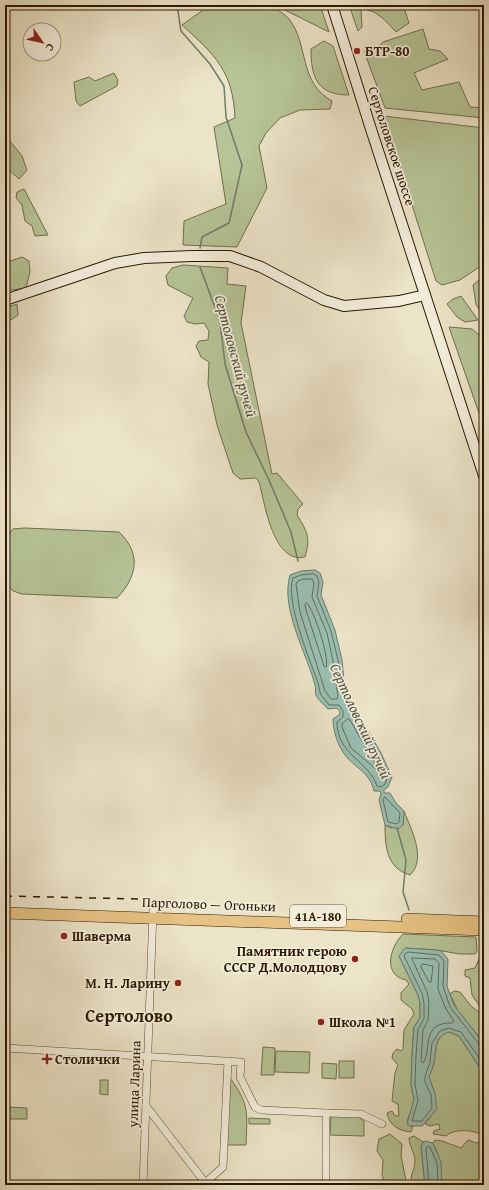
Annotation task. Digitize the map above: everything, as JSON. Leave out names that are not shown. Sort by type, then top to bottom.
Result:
[{"type":"main road","name":"Сертоловское шоссе","points":[[332,5],[484,476]]},
{"type":"main road","points":[[5,300],[115,263],[144,258],[192,256],[230,256],[261,267],[324,300],[344,306],[399,301],[425,295]]},
{"type":"main road","name":"Парголово — Огоньки","points":[[5,906],[484,930]]},
{"type":"main road","name":"Парголово — Огоньки","points":[[5,913],[152,914],[484,922]]},
{"type":"street","name":"улица Ларина","points":[[143,1185],[152,914]]},
{"type":"street","points":[[5,1048],[241,1062],[240,1076],[255,1107],[261,1110],[361,1114],[382,1124]]},
{"type":"street","points":[[146,1106],[206,1184],[223,1167],[228,1061]]},
{"type":"street","points":[[326,1113],[326,1185]]},
{"type":"green space","points":[[210,5],[272,5],[289,19],[295,29],[305,62],[314,84],[321,93],[332,101],[330,109],[300,110],[280,118],[266,133],[259,146],[267,188],[237,247],[183,245],[184,221],[226,204],[214,127],[235,118],[231,88],[220,65],[213,55],[182,25]]},
{"type":"green space","points":[[277,5],[320,5],[329,32],[279,7]]},
{"type":"green space","points":[[349,5],[407,5],[404,8],[409,23],[396,32],[376,13],[361,9],[362,27],[358,31]]},
{"type":"green space","points":[[423,29],[429,49],[440,51],[448,59],[414,73],[422,90],[459,82],[470,107],[484,108],[484,118],[385,108],[364,51],[378,47],[383,42]]},
{"type":"green space","points":[[324,41],[333,46],[349,95],[330,92],[323,88],[315,76],[312,68],[311,49]]},
{"type":"green space","points":[[114,73],[118,80],[117,86],[80,106],[76,101],[74,82],[89,77],[95,81]]},
{"type":"green space","points":[[384,116],[484,128],[484,264],[460,280],[442,285],[436,281]]},
{"type":"green space","points":[[5,135],[22,156],[27,170],[19,179],[5,166]]},
{"type":"green space","points":[[24,189],[48,235],[35,236],[32,226],[25,221],[22,205],[16,198],[17,192]]},
{"type":"green space","points":[[22,257],[29,261],[30,272],[26,288],[5,291],[5,263]]},
{"type":"green space","points":[[183,265],[228,268],[227,284],[246,286],[241,323],[272,474],[277,473],[303,504],[298,509],[297,515],[306,530],[308,540],[305,557],[294,557],[285,551],[278,542],[272,530],[259,482],[256,478],[240,479],[233,473],[217,425],[208,384],[209,362],[201,357],[196,346],[199,341],[208,340],[209,331],[204,323],[195,324],[187,322],[184,316],[193,298],[168,285],[166,276],[172,268]]},
{"type":"green space","points":[[484,276],[483,316],[476,304],[473,285]]},
{"type":"green space","points":[[461,296],[478,320],[465,322],[457,317],[447,304],[453,299]]},
{"type":"green space","points":[[17,304],[18,315],[5,324],[5,308]]},
{"type":"green space","points":[[449,327],[472,329],[484,339],[484,415],[480,416]]},
{"type":"green space","points":[[24,528],[119,532],[126,540],[134,557],[134,565],[129,582],[117,598],[22,594],[13,591],[5,582],[5,540],[13,529]]},
{"type":"green space","points":[[404,811],[416,844],[417,852],[415,868],[410,875],[402,872],[396,867],[388,855],[386,840],[385,825],[391,828],[403,825]]},
{"type":"green space","points":[[403,934],[476,937],[477,951],[475,954],[460,954],[436,950],[406,948],[399,956],[418,995],[420,1003],[420,1018],[414,1027],[412,1055],[411,1085],[414,1099],[412,1110],[407,1120],[410,1126],[413,1126],[411,1132],[396,1127],[388,1118],[387,1113],[392,1111],[395,1116],[399,1116],[398,1104],[392,1101],[395,1073],[398,1065],[392,1058],[393,1053],[397,1049],[401,1051],[403,1049],[404,1030],[414,1014],[412,1009],[401,1000],[401,993],[409,984],[406,980],[398,977],[391,967],[392,953],[398,940]]},
{"type":"green space","points":[[484,954],[484,1043],[458,1011],[450,994],[454,991],[460,992],[472,1007],[479,1012],[481,1008],[472,995],[470,978],[465,976],[465,970],[475,968],[480,957]]},
{"type":"green space","points":[[449,1032],[459,1036],[480,1068],[484,1070],[483,1135],[475,1132],[464,1131],[450,1133],[446,1136],[433,1134],[434,1131],[440,1129],[439,1124],[430,1126],[425,1124],[432,1115],[435,1094],[429,1077],[434,1064],[438,1040],[444,1034]]},
{"type":"green space","points":[[263,1047],[275,1048],[274,1075],[261,1075]]},
{"type":"green space","points":[[276,1051],[310,1052],[309,1073],[275,1072]]},
{"type":"green space","points":[[339,1061],[354,1061],[354,1078],[339,1078]]},
{"type":"green space","points":[[322,1063],[337,1064],[336,1079],[322,1078]]},
{"type":"green space","points":[[230,1078],[241,1095],[246,1110],[246,1145],[227,1145]]},
{"type":"green space","points":[[100,1080],[108,1080],[108,1095],[100,1094]]},
{"type":"green space","points":[[9,1107],[27,1108],[27,1119],[9,1119]]},
{"type":"green space","points":[[331,1116],[357,1116],[364,1121],[364,1136],[330,1135]]},
{"type":"green space","points":[[249,1118],[270,1119],[270,1124],[249,1124]]},
{"type":"green space","points":[[390,1134],[402,1144],[401,1156],[407,1185],[385,1185],[382,1175],[383,1160],[377,1151],[379,1139]]},
{"type":"green space","points":[[414,1136],[423,1142],[421,1146],[425,1185],[412,1185],[411,1182],[415,1160],[409,1138]]},
{"type":"green space","points":[[435,1140],[461,1148],[468,1140],[476,1143],[484,1140],[484,1185],[442,1185],[437,1152],[433,1143]]},
{"type":"water","points":[[315,570],[320,573],[323,582],[321,595],[335,630],[342,660],[345,691],[381,753],[392,777],[388,787],[384,790],[384,793],[390,793],[396,803],[404,811],[403,825],[398,829],[385,825],[379,800],[381,794],[380,791],[374,791],[372,784],[365,774],[351,762],[339,745],[333,719],[339,715],[340,712],[337,708],[328,709],[316,695],[311,673],[291,616],[288,588],[290,575],[301,571]]},
{"type":"water","points":[[405,948],[441,951],[448,959],[447,986],[454,1005],[484,1044],[484,1070],[480,1068],[459,1036],[449,1032],[444,1034],[438,1040],[434,1064],[429,1077],[435,1094],[437,1109],[422,1126],[410,1126],[407,1124],[414,1099],[411,1085],[412,1055],[414,1027],[420,1018],[420,1003],[418,995],[399,956]]},
{"type":"water","points":[[426,1141],[433,1143],[441,1162],[442,1185],[425,1185],[421,1146],[423,1142]]},
{"type":"waterway","name":"Сертоловский ручей","points":[[177,5],[181,31],[210,64],[224,86],[226,117],[242,165],[229,223],[202,237],[200,248]]},
{"type":"waterway","name":"Сертоловский ручей","points":[[200,267],[220,321],[225,364],[246,432],[269,480],[291,532],[298,561]]},
{"type":"waterway","name":"Сертоловский ручей","points":[[397,828],[406,860],[403,892],[409,910]]},
{"type":"railway","points":[[5,896],[138,899]]},
{"type":"place","name":"БТР-80","points":[[357,51]]},
{"type":"place","name":"Шаверма","points":[[64,936]]},
{"type":"place","name":"Памятник герою СССР Д.Молодцову","points":[[355,959]]},
{"type":"place","name":"М. Н. Ларину","points":[[178,983]]},
{"type":"place","name":"Школа №1","points":[[321,1022]]},
{"type":"place","name":"Столички","points":[[47,1059]]},
{"type":"district","name":"Сертолово","points":[[129,1015]]}]
